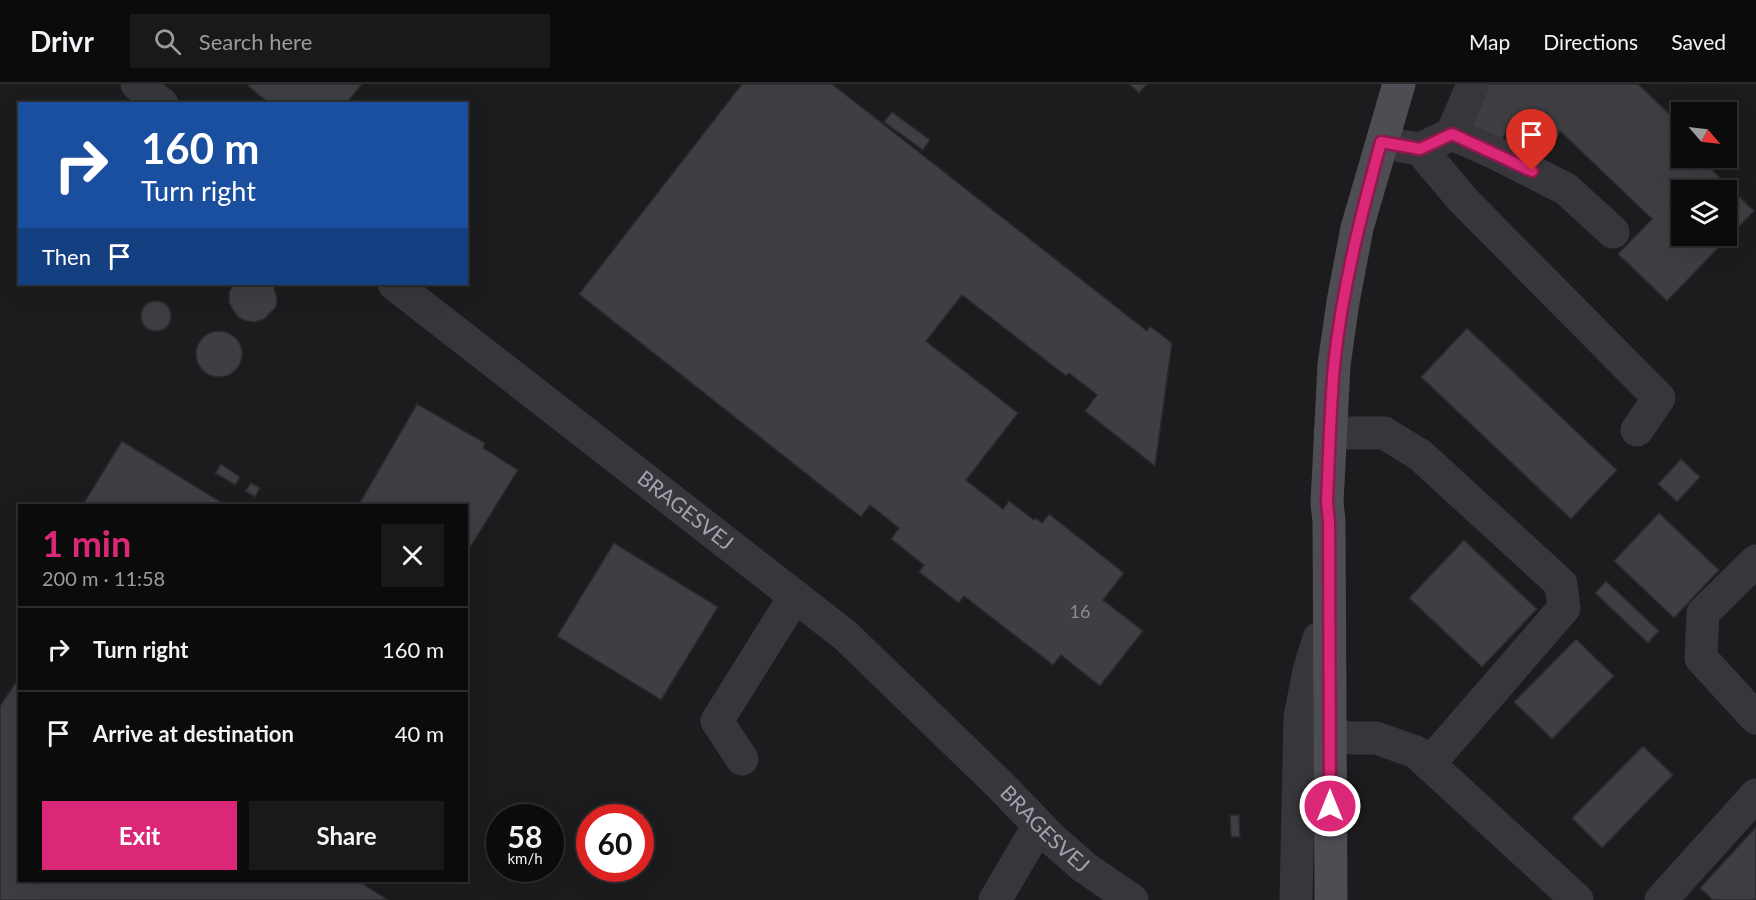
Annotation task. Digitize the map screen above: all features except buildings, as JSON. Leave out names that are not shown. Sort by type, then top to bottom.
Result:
[{"type":"main road","points":[[1331,900],[1327,503],[1334,365],[1357,228],[1399,84]]},
{"type":"main road","points":[[1314,900],[1314,791],[1319,638],[1323,520],[1327,503]]},
{"type":"street","points":[[136,84],[159,102]]},
{"type":"street","points":[[1381,142],[1420,149],[1452,134],[1473,84]]},
{"type":"street","points":[[1452,134],[1566,189],[1613,232]]},
{"type":"street","points":[[1420,149],[1463,200],[1659,398],[1637,430]]},
{"type":"street","name":"BRAGESVEJ","points":[[395,285],[846,636],[1084,867],[1132,900]]},
{"type":"street","points":[[1330,433],[1384,434],[1420,455],[1561,584],[1564,608],[1429,764]]},
{"type":"street","points":[[1756,561],[1703,613],[1701,658],[1756,717]]},
{"type":"street","points":[[742,759],[717,721],[795,596]]},
{"type":"street","points":[[1296,900],[1300,717],[1309,671],[1319,638]]},
{"type":"street","points":[[1330,735],[1376,738],[1416,752],[1577,900]]},
{"type":"street","name":"BRAGESVEJ","points":[[964,752],[1031,839],[1078,884],[1101,900]]},
{"type":"street","points":[[1661,900],[1756,795]]},
{"type":"street","points":[[995,900],[1031,839]]},
{"type":"shaded area","points":[[0,84],[1756,84],[1756,900],[0,900]]},
{"type":"route","points":[[1330,806],[1329,521],[1327,503],[1334,365],[1357,228],[1381,142],[1420,149],[1452,134],[1532,171]]}]
